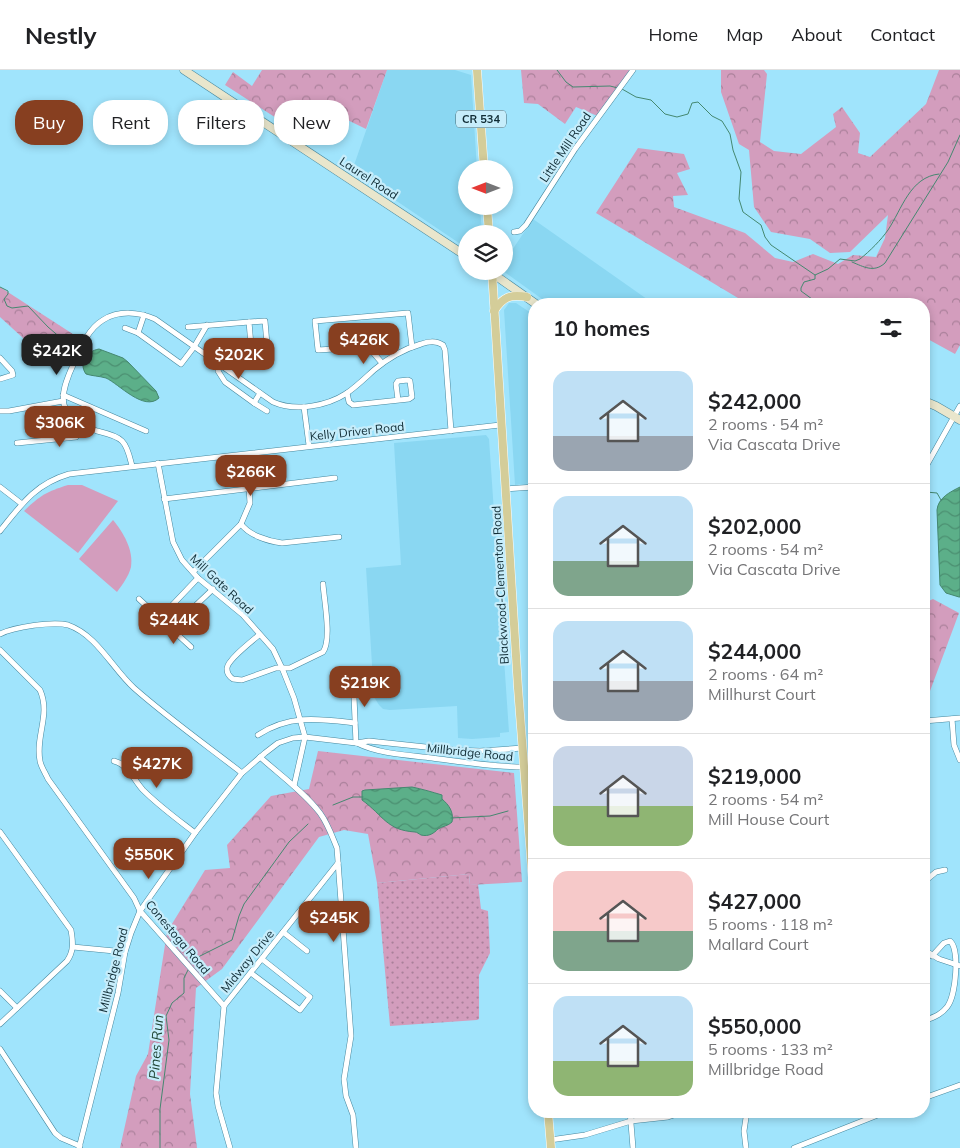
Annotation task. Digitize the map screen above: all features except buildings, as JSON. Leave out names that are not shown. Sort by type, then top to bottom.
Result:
[{"type":"main road","name":"Laurel Road","points":[[184,70],[458,251]]},
{"type":"main road","name":"CR 534","points":[[477,70],[483,160]]},
{"type":"main road","name":"Blackwood-Clementon Road","points":[[492,280],[518,688],[528,810]]},
{"type":"main road","points":[[503,280],[527,297]]},
{"type":"main road","points":[[494,311],[506,297],[514,295],[527,297]]},
{"type":"main road","points":[[930,404],[957,418]]},
{"type":"main road","points":[[548,1118],[550,1144]]},
{"type":"street","name":"Little Mill Road","points":[[514,232],[520,231],[526,225],[575,149],[633,70]]},
{"type":"street","points":[[132,466],[127,448],[122,441],[80,424],[68,413],[63,394],[65,383],[77,356],[92,329],[106,318],[123,313],[144,315],[160,322],[277,404],[304,407],[333,401],[347,393],[382,363],[397,353],[434,341],[443,345],[446,350],[451,431]]},
{"type":"street","points":[[382,363],[367,347],[318,350],[316,321],[408,314],[412,347]]},
{"type":"street","points":[[138,333],[144,315]]},
{"type":"street","points":[[188,327],[207,325],[249,322],[265,321],[268,356],[252,357],[249,322]]},
{"type":"street","points":[[125,328],[138,333],[181,364],[207,325]]},
{"type":"street","points":[[0,358],[12,370],[13,375],[0,379]]},
{"type":"street","points":[[220,365],[218,371],[225,382],[267,411]]},
{"type":"street","points":[[254,403],[260,393]]},
{"type":"street","points":[[347,393],[349,402],[353,405],[398,400]]},
{"type":"street","points":[[63,394],[146,431]]},
{"type":"street","points":[[0,411],[64,401]]},
{"type":"street","points":[[930,461],[957,418],[960,406]]},
{"type":"street","points":[[304,407],[309,445]]},
{"type":"street","points":[[17,443],[76,436],[80,424]]},
{"type":"street","name":"Kelly Driver Road","points":[[0,531],[22,504],[41,486],[53,479],[69,474],[309,445],[500,425]]},
{"type":"street","name":"Mill Gate Road","points":[[158,463],[173,542],[182,560],[198,578],[243,615],[273,649],[294,698],[305,737]]},
{"type":"street","points":[[164,499],[335,478]]},
{"type":"street","points":[[0,487],[22,504]]},
{"type":"street","points":[[506,489],[528,487]]},
{"type":"street","points":[[193,572],[241,524],[250,503],[249,488]]},
{"type":"street","points":[[241,524],[246,531],[274,542],[282,543],[339,537]]},
{"type":"street","points":[[160,618],[198,578]]},
{"type":"street","points":[[259,635],[227,667],[228,674],[233,679],[237,680],[276,668],[290,668],[323,652],[326,648],[327,635],[323,584]]},
{"type":"street","points":[[172,628],[213,589]]},
{"type":"street","points":[[139,599],[172,628],[191,648]]},
{"type":"street","points":[[0,634],[14,629],[51,624],[66,625],[79,630],[133,687],[242,773]]},
{"type":"street","name":"Conestoga Road","points":[[0,650],[40,690],[43,697],[45,709],[40,745],[40,762],[48,779],[134,898],[140,910],[224,1006]]},
{"type":"street","points":[[353,673],[356,743]]},
{"type":"street","points":[[930,721],[960,718]]},
{"type":"street","points":[[258,735],[274,725],[300,719],[355,723]]},
{"type":"street","points":[[952,719],[954,745],[960,760]]},
{"type":"street","points":[[294,786],[305,737]]},
{"type":"street","name":"Millbridge Road","points":[[80,1147],[118,993],[125,952],[140,910],[195,833],[242,773],[260,757],[284,740],[305,737],[356,743],[371,749],[399,754],[493,766],[524,767]]},
{"type":"street","name":"Millbridge Road","points":[[356,743],[369,741],[480,751],[523,748]]},
{"type":"street","points":[[260,757],[294,786],[319,812],[337,848],[350,1036],[344,1079],[346,1096],[353,1115],[356,1148]]},
{"type":"street","points":[[114,761],[129,769],[143,790],[163,809],[195,833]]},
{"type":"street","points":[[0,832],[71,930],[73,947],[67,961],[0,1024]]},
{"type":"street","name":"Midway Drive","points":[[230,1148],[216,1093],[224,1006],[338,863]]},
{"type":"street","points":[[930,877],[936,872],[945,870]]},
{"type":"street","points":[[283,932],[307,951]]},
{"type":"street","points":[[930,1017],[942,1012],[951,1002],[959,966],[958,952],[955,944],[952,942],[944,944],[931,955],[959,966]]},
{"type":"street","points":[[73,947],[125,952]]},
{"type":"street","points":[[251,973],[300,1010],[310,997],[262,959]]},
{"type":"street","points":[[0,991],[17,1008]]},
{"type":"street","points":[[0,1049],[55,1133],[80,1147]]},
{"type":"street","points":[[930,1096],[960,1086]]},
{"type":"street","points":[[631,1118],[633,1148]]},
{"type":"street","points":[[550,1144],[631,1121],[668,1118]]},
{"type":"street","points":[[746,1148],[744,1131],[747,1118]]},
{"type":"street","points":[[794,1148],[870,1118]]},
{"type":"shaded area","points":[[387,70],[455,70],[471,75],[476,160],[458,160],[458,215],[481,215],[481,225],[458,225],[458,242],[352,171]]},
{"type":"shaded area","points":[[533,219],[645,298],[541,298],[513,278],[513,249]]},
{"type":"shaded area","points":[[509,303],[516,303],[528,311],[528,484],[515,485],[504,310]]},
{"type":"shaded area","points":[[486,435],[489,439],[509,732],[500,733],[500,737],[472,739],[458,738],[457,706],[390,710],[383,709],[374,697],[366,568],[401,565],[394,443]]},
{"type":"green space","points":[[262,70],[387,70],[366,129],[349,121],[349,100],[274,100],[274,116],[264,110],[264,100],[248,100],[225,85],[233,72],[252,86]]},
{"type":"green space","points":[[521,70],[633,70],[600,117],[576,107],[565,124],[538,104],[524,103]]},
{"type":"green space","points":[[721,70],[764,70],[767,74],[760,142],[774,151],[801,154],[836,127],[833,114],[842,107],[860,133],[858,153],[870,157],[926,104],[939,70],[960,70],[960,345],[955,354],[930,340],[930,298],[738,298],[596,213],[638,148],[684,154],[690,169],[677,173],[688,195],[673,196],[674,207],[745,233],[775,258],[793,262],[813,254],[838,264],[853,255],[876,257],[885,238],[888,215],[850,252],[830,253],[810,239],[771,232],[754,207],[749,150],[739,144],[721,92]]},
{"type":"green space","points":[[0,287],[76,336],[68,357],[47,360],[0,317]]},
{"type":"green space","points":[[68,485],[82,485],[118,501],[78,553],[24,511],[34,501],[44,495]]},
{"type":"green space","points":[[113,520],[127,542],[131,554],[129,574],[117,592],[79,559]]},
{"type":"green space","points":[[933,599],[959,613],[930,691],[930,600]]},
{"type":"green space","points":[[318,751],[514,773],[522,882],[470,885],[469,874],[377,883],[368,834],[344,830],[319,837],[222,969],[196,988],[190,1094],[197,1148],[120,1148],[136,1076],[148,1054],[167,932],[205,870],[230,868],[227,845],[271,796],[309,789]]},
{"type":"green space","points":[[469,874],[470,885],[478,884],[481,909],[488,911],[490,953],[479,975],[479,1019],[390,1026],[377,883]]},
{"type":"water","points":[[99,349],[123,358],[128,362],[156,391],[159,398],[146,402],[132,396],[106,378],[86,374],[83,366],[85,358],[91,352]]},
{"type":"water","points":[[960,487],[959,597],[946,593],[940,585],[937,510],[942,499]]},
{"type":"water","points":[[412,787],[442,795],[442,799],[452,812],[452,822],[431,834],[421,835],[417,832],[405,831],[391,825],[362,800],[362,791],[365,790]]},
{"type":"waterway","points":[[557,70],[566,82],[573,87],[610,86],[618,88]]},
{"type":"waterway","points":[[622,89],[636,97],[651,100],[665,114],[677,117],[688,114],[692,103],[698,102],[712,116],[722,121],[730,134],[733,150],[741,172],[739,199],[743,212],[761,225],[765,237],[771,245],[815,275]]},
{"type":"waterway","points":[[852,262],[873,268],[877,268],[885,263],[948,162],[960,135]]},
{"type":"waterway","points":[[811,298],[801,291],[804,282],[815,279],[815,275],[828,269],[840,259],[855,261],[860,259],[885,234],[914,188],[929,176],[939,174]]},
{"type":"waterway","points":[[0,287],[8,291],[4,299],[7,306],[12,308],[28,306],[48,327],[76,351]]},
{"type":"waterway","points":[[79,354],[86,359]]},
{"type":"waterway","points":[[930,492],[937,493],[941,500]]},
{"type":"waterway","name":"Pines Run","points":[[333,805],[353,797],[363,797]]},
{"type":"waterway","name":"Pines Run","points":[[451,818],[490,816],[508,811]]},
{"type":"waterway","name":"Pines Run","points":[[191,964],[200,956],[232,940],[244,904],[289,842],[308,824]]},
{"type":"waterway","name":"Pines Run","points":[[160,1148],[160,1109],[169,1040],[166,1016],[172,1003],[184,993],[184,978],[188,970]]}]
